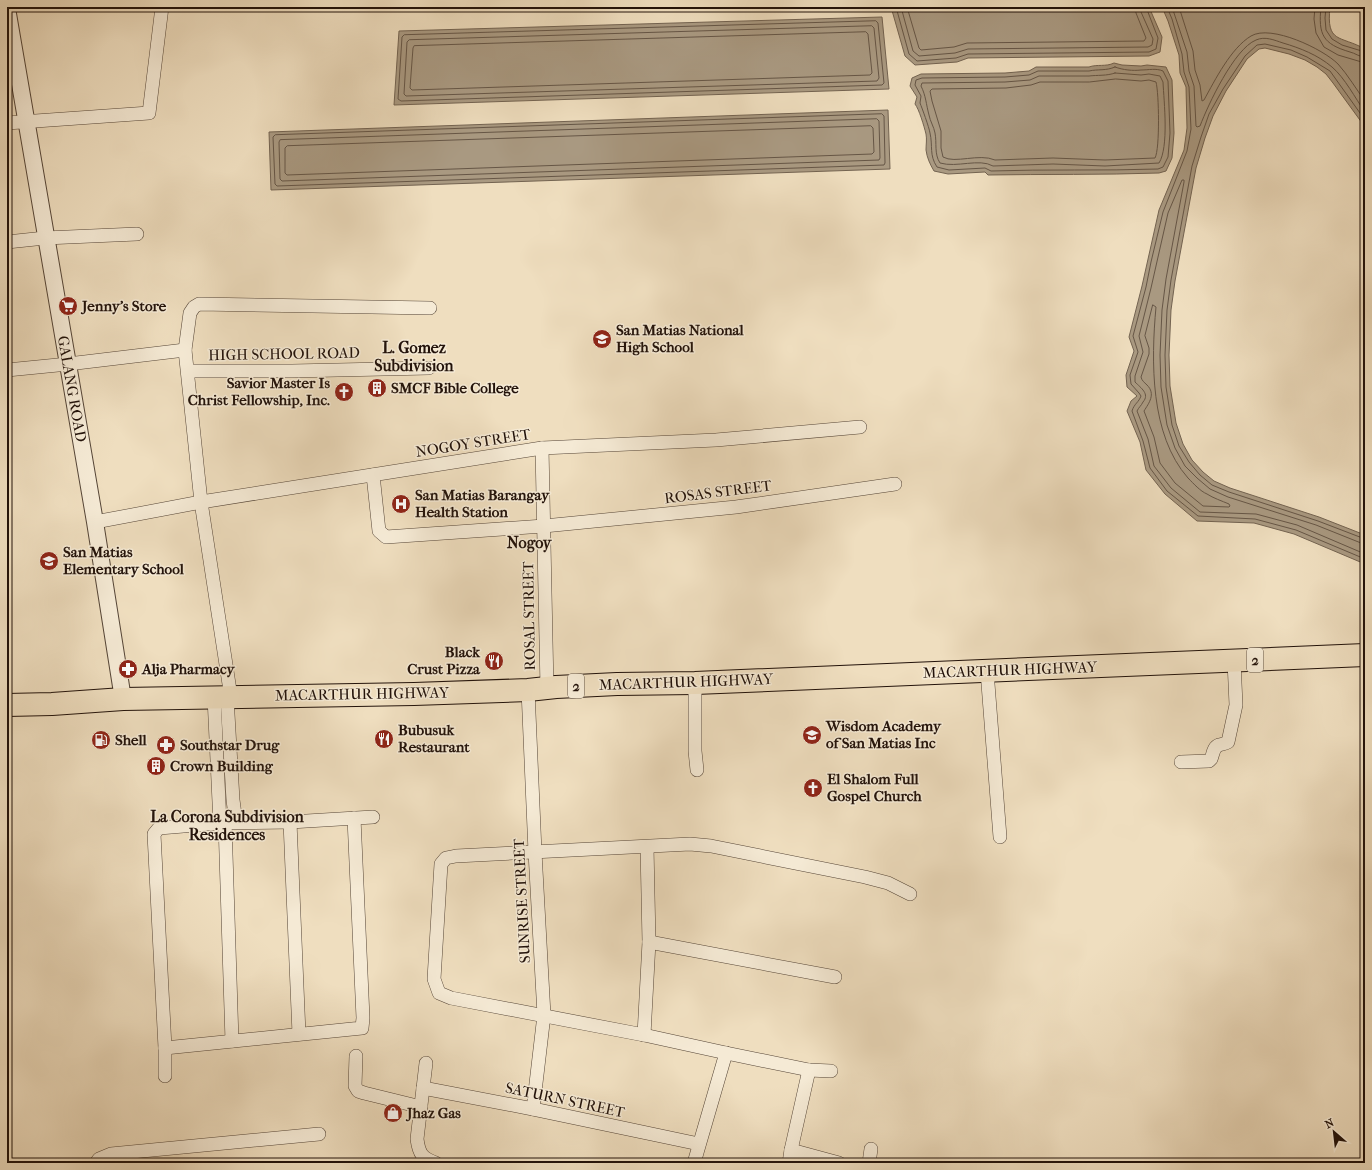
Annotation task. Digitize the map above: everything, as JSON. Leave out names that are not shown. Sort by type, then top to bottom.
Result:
[{"type":"highway","name":"MACARTHUR HIGHWAY","points":[[7,706],[123,699],[414,694],[617,684],[695,683],[1365,655]]},
{"type":"street","points":[[7,123],[149,113],[162,7]]},
{"type":"street","name":"GALANG ROAD","points":[[7,8],[45,238],[95,522],[123,699]]},
{"type":"street","points":[[7,242],[45,238],[137,234]]},
{"type":"street","points":[[232,1041],[224,697],[185,350],[190,313],[194,307],[199,304],[430,308]]},
{"type":"street","points":[[7,370],[185,350]]},
{"type":"street","name":"HIGH SCHOOL ROAD","points":[[188,371],[292,371],[429,368]]},
{"type":"street","name":"NOGOY STREET","points":[[95,522],[201,502],[542,448],[716,440],[860,427]]},
{"type":"street","name":"ROSAL STREET","points":[[537,689],[544,526],[542,448]]},
{"type":"street","name":"ROSAS STREET","points":[[373,475],[378,531],[386,537],[544,526],[736,507],[895,484]]},
{"type":"street","points":[[1181,762],[1209,761],[1211,760],[1217,745],[1226,744],[1228,742],[1236,705],[1234,661]]},
{"type":"street","points":[[987,671],[1000,837]]},
{"type":"street","points":[[695,683],[695,751],[697,770]]},
{"type":"street","name":"SUNRISE STREET","points":[[533,1109],[544,1015],[535,852],[537,689]]},
{"type":"street","points":[[165,1076],[165,1048],[154,834],[159,828],[227,822],[290,822],[373,817]]},
{"type":"street","points":[[165,1048],[362,1028],[363,1018],[354,818]]},
{"type":"street","points":[[290,822],[299,1034]]},
{"type":"street","points":[[831,1071],[809,1070],[726,1054],[644,1035],[451,998],[439,993],[434,979],[441,864],[446,858],[456,856],[690,844],[711,846],[864,877],[888,883],[910,894]]},
{"type":"street","points":[[644,1035],[649,942],[647,847]]},
{"type":"street","points":[[649,942],[835,977]]},
{"type":"street","points":[[694,1163],[726,1054]]},
{"type":"street","points":[[356,1056],[355,1086],[358,1090],[364,1093],[421,1107]]},
{"type":"street","points":[[426,1063],[417,1139],[418,1150],[426,1160],[436,1163]]},
{"type":"street","points":[[809,1070],[790,1157],[838,1163]]},
{"type":"street","name":"SATURN STREET","points":[[423,1088],[533,1109],[700,1144]]},
{"type":"street","points":[[96,1163],[99,1159],[111,1154],[319,1134]]},
{"type":"street","points":[[869,1163],[871,1149]]},
{"type":"water","points":[[891,7],[1149,7],[1162,37],[1160,52],[1149,56],[968,58],[957,62],[915,65],[905,56]]},
{"type":"water","points":[[1162,7],[1330,7],[1329,19],[1330,27],[1333,33],[1337,37],[1365,49],[1365,127],[1326,74],[1305,60],[1289,54],[1265,48],[1259,49],[1247,59],[1226,91],[1213,116],[1196,168],[1175,281],[1171,310],[1169,355],[1170,386],[1176,423],[1183,444],[1192,460],[1203,472],[1214,481],[1230,488],[1319,517],[1365,535],[1365,564],[1294,534],[1254,523],[1197,521],[1165,494],[1146,470],[1140,442],[1127,411],[1131,401],[1137,396],[1127,387],[1126,375],[1134,351],[1129,337],[1159,210],[1184,150],[1187,128],[1186,87],[1180,73],[1179,55]]},
{"type":"water","points":[[882,17],[889,89],[394,105],[399,31]]},
{"type":"water","points":[[1114,63],[1122,65],[1166,67],[1172,80],[1174,133],[1172,158],[1166,171],[1159,173],[1138,174],[988,175],[985,172],[948,174],[934,171],[926,153],[926,136],[924,127],[915,104],[917,97],[910,86],[912,78],[921,74],[1005,73],[1029,71],[1036,67],[1089,67]]},
{"type":"water","points":[[888,110],[890,169],[271,190],[269,132]]},
{"type":"place","name":"Jenny's Store","points":[[68,306]]},
{"type":"place","name":"San Matias National High School","points":[[602,339]]},
{"type":"place","name":"SMCF Bible College","points":[[377,388]]},
{"type":"place","name":"Savior Master Is Christ Fellowship, Inc.","points":[[344,392]]},
{"type":"place","name":"San Matias Barangay Health Station","points":[[401,504]]},
{"type":"place","name":"San Matias Elementary School","points":[[49,561]]},
{"type":"place","name":"Black Crust Pizza","points":[[494,661]]},
{"type":"place","name":"Alja Pharmacy","points":[[128,669]]},
{"type":"place","name":"Wisdom Academy of San Matias Inc","points":[[812,735]]},
{"type":"place","name":"Bubusuk Restaurant","points":[[384,739]]},
{"type":"place","name":"Shell","points":[[101,740]]},
{"type":"place","name":"Southstar Drug","points":[[166,745]]},
{"type":"place","name":"Crown Building","points":[[156,766]]},
{"type":"place","name":"El Shalom Full Gospel Church","points":[[813,788]]},
{"type":"place","name":"Jhaz Gas","points":[[393,1113]]},
{"type":"district","name":"L. Gomez Subdivision","points":[[414,356]]},
{"type":"district","name":"Nogoy","points":[[529,542]]},
{"type":"district","name":"La Corona Subdivision Residences","points":[[227,825]]}]
